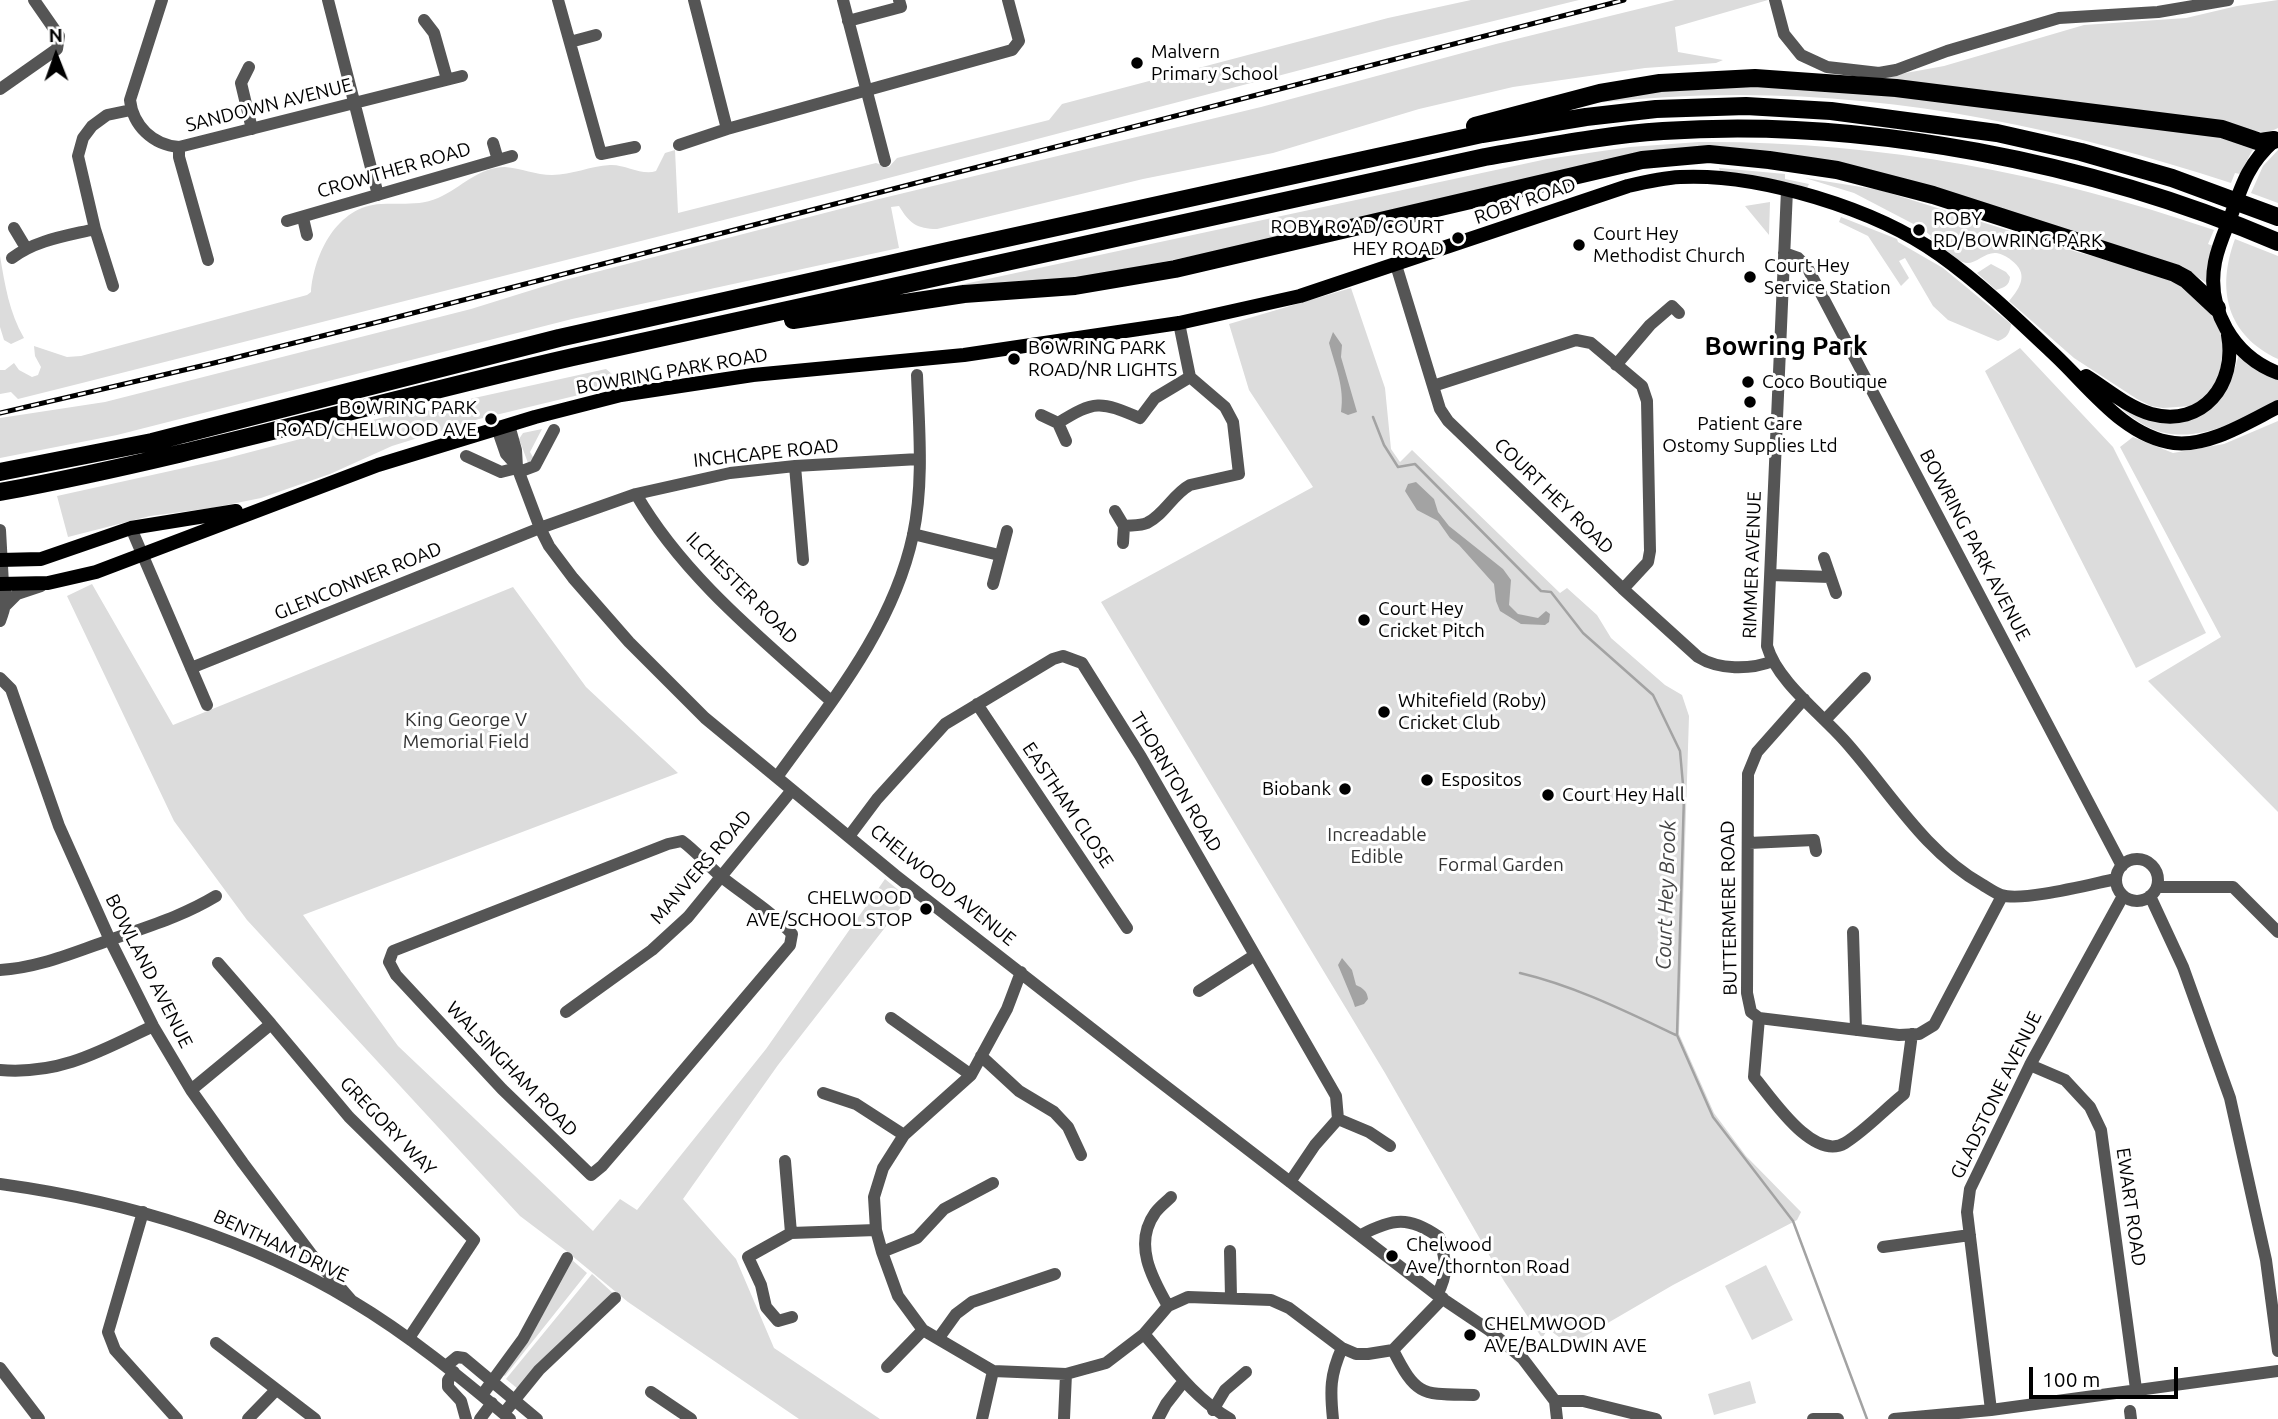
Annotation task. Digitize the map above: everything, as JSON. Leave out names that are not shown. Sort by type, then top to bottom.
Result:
[{"type":"highway","points":[[1242,187],[1560,102],[1660,83],[1708,79],[1797,79],[1896,88],[2209,127],[2260,142],[2276,138]]},
{"type":"highway","points":[[0,472],[152,442],[559,338],[1482,134],[1656,109],[1746,106],[1831,111],[1997,133],[2081,152],[2172,178],[2278,217]]},
{"type":"highway","points":[[0,492],[177,455],[452,385],[633,344],[1485,157],[1587,139],[1663,131],[1748,129],[1833,133],[1915,142],[1993,155],[2078,174],[2160,198],[2278,242]]},
{"type":"highway","points":[[633,344],[964,294],[1075,286],[1175,269],[1643,160],[1709,154],[1837,170],[1933,195],[2175,273],[2186,279],[2217,309]]},
{"type":"main road","points":[[2276,138],[2259,155],[2243,181],[2215,264],[2213,288],[2217,309],[2236,344],[2248,355],[2278,373]]},
{"type":"main road","name":"ROBY ROAD","points":[[964,355],[1179,323],[1300,296],[1628,186],[1679,177],[1718,178],[1787,190],[1819,199],[1874,219],[1939,254],[1996,299],[2119,416],[2151,437],[2185,443],[2207,438],[2278,407]]},
{"type":"main road","name":"ROBY ROAD","points":[[2057,356],[2139,410],[2161,416],[2183,415],[2206,405],[2224,383],[2231,357],[2227,330]]},
{"type":"main road","name":"BOWRING PARK ROAD","points":[[1,584],[48,583],[96,572],[378,465],[621,395],[740,377],[964,355]]},
{"type":"main road","name":"BOWRING PARK ROAD","points":[[1,560],[41,559],[131,528],[209,517],[275,503]]},
{"type":"street","points":[[0,89],[57,49],[58,36],[34,0]]},
{"type":"street","points":[[113,286],[95,229],[78,156],[83,138],[92,125],[107,115],[131,110],[132,88],[162,0]]},
{"type":"street","points":[[328,0],[378,195]]},
{"type":"street","points":[[558,0],[601,154],[635,147]]},
{"type":"street","points":[[694,0],[727,129]]},
{"type":"street","points":[[842,0],[886,161]]},
{"type":"street","points":[[848,21],[901,7],[899,0]]},
{"type":"street","points":[[680,145],[727,129],[1012,50],[1019,41],[1009,0]]},
{"type":"street","points":[[1774,0],[1784,34],[1801,55],[1827,67],[1879,73],[2059,18],[2158,12],[2228,0]]},
{"type":"street","points":[[424,20],[440,31],[447,79]]},
{"type":"street","points":[[570,42],[596,35]]},
{"type":"street","points":[[249,67],[235,80],[252,129]]},
{"type":"street","name":"SANDOWN AVENUE","points":[[131,110],[137,123],[157,142],[179,147],[462,76]]},
{"type":"street","points":[[493,143],[498,160]]},
{"type":"street","points":[[179,147],[179,157],[208,260]]},
{"type":"street","name":"CROWTHER ROAD","points":[[287,221],[512,156]]},
{"type":"street","name":"RIMMER AVENUE","points":[[1787,190],[1767,646],[1773,661],[1804,699],[1846,742],[1914,827],[1961,872],[2002,896]]},
{"type":"street","points":[[303,218],[307,235]]},
{"type":"street","points":[[14,228],[26,248]]},
{"type":"street","points":[[12,258],[26,248],[95,229]]},
{"type":"street","name":"BOWRING PARK AVENUE","points":[[1784,253],[1798,258],[1807,267],[2122,866]]},
{"type":"street","name":"COURT HEY ROAD","points":[[1396,265],[1440,408],[1448,421],[1698,657],[1723,667],[1756,666],[1773,661]]},
{"type":"street","points":[[1616,365],[1650,325],[1672,306],[1679,313]]},
{"type":"street","points":[[1124,526],[1144,524],[1151,520],[1190,485],[1241,479],[1233,422],[1224,407],[1190,377],[1179,323]]},
{"type":"street","points":[[1433,386],[1576,341],[1591,343],[1642,386],[1647,401],[1650,551],[1648,562],[1623,589]]},
{"type":"street","points":[[776,777],[855,669],[877,632],[903,573],[918,500],[918,374]]},
{"type":"street","points":[[1058,423],[1082,410],[1101,404],[1110,405],[1137,424],[1155,398],[1169,387],[1190,377]]},
{"type":"street","points":[[1041,415],[1058,423],[1066,441]]},
{"type":"street","name":"CHELWOOD AVENUE","points":[[503,427],[516,450],[518,469],[549,546],[573,579],[629,642],[705,718],[850,835],[895,875],[1290,1182],[1489,1330],[1523,1359],[1555,1401]]},
{"type":"street","points":[[466,456],[498,471],[535,466],[554,430]]},
{"type":"street","name":"INCHCAPE ROAD","points":[[540,528],[636,494],[730,473],[919,458]]},
{"type":"street","points":[[796,466],[803,560]]},
{"type":"street","name":"ILCHESTER ROAD","points":[[636,494],[673,547],[716,595],[831,701]]},
{"type":"street","points":[[1115,512],[1124,526],[1123,543]]},
{"type":"street","points":[[131,528],[206,705]]},
{"type":"street","name":"GLENCONNER ROAD","points":[[191,668],[540,528]]},
{"type":"street","points":[[0,530],[1,584],[6,592],[0,621]]},
{"type":"street","points":[[993,584],[1007,531]]},
{"type":"street","points":[[913,534],[999,555]]},
{"type":"street","points":[[1824,558],[1836,593]]},
{"type":"street","points":[[1771,575],[1830,577]]},
{"type":"street","points":[[5,606],[17,594],[48,583]]},
{"type":"street","name":"THORNTON ROAD","points":[[850,835],[877,799],[945,724],[1053,659],[1063,656],[1082,663],[1141,757],[1336,1096],[1338,1119]]},
{"type":"street","name":"BOWLAND AVENUE","points":[[0,678],[11,689],[59,826],[110,940],[153,1026],[191,1090],[312,1255],[351,1300]]},
{"type":"street","points":[[1825,720],[1865,678]]},
{"type":"street","name":"BUTTERMERE ROAD","points":[[1804,699],[1757,752],[1751,764],[1747,788],[1747,993],[1751,1012],[1759,1018],[1912,1034]]},
{"type":"street","name":"EASTHAM CLOSE","points":[[978,704],[1127,928]]},
{"type":"street","name":"MANVERS ROAD","points":[[566,1012],[652,950],[688,917],[792,790]]},
{"type":"street","points":[[1749,843],[1814,840],[1816,851]]},
{"type":"street","name":"WALSINGHAM ROAD","points":[[682,841],[721,877],[780,921],[792,934],[790,945],[602,1166],[591,1175],[502,1089],[396,975],[389,962],[393,951],[668,844],[682,841]]},
{"type":"street","points":[[2278,932],[2233,887],[2154,892],[2135,901],[2123,896],[2116,878],[2122,866],[2131,860],[2147,862],[2156,870],[2154,892],[2230,1098],[2266,1260],[2278,1351]]},
{"type":"street","points":[[1759,1018],[1754,1077],[1804,1136],[1822,1145],[1842,1144],[1904,1094],[1912,1034],[1919,1034],[1934,1025],[2002,896],[2036,895],[2116,878]]},
{"type":"street","points":[[0,970],[41,964],[187,913],[216,896]]},
{"type":"street","name":"GLADSTONE AVENUE","points":[[1991,1410],[1967,1212],[1969,1189],[2030,1065],[2123,896]]},
{"type":"street","points":[[1853,932],[1856,1030]]},
{"type":"street","points":[[1199,991],[1255,955]]},
{"type":"street","points":[[191,1090],[271,1024],[218,963]]},
{"type":"street","points":[[1021,972],[1007,1009],[971,1075],[904,1135],[883,1168],[874,1197],[876,1230],[898,1296],[923,1330],[993,1371],[1066,1374],[1106,1363],[1143,1334],[1168,1306],[1188,1297],[1231,1297],[1271,1300],[1289,1308],[1342,1348],[1356,1353],[1393,1350],[1440,1296],[1445,1280],[1445,1259],[1439,1237],[1423,1226],[1401,1220],[1376,1227],[1361,1235]]},
{"type":"street","points":[[891,1018],[971,1075]]},
{"type":"street","name":"GREGORY WAY","points":[[271,1024],[349,1117],[474,1240],[409,1338]]},
{"type":"street","points":[[0,1070],[34,1070],[68,1064],[153,1026]]},
{"type":"street","points":[[981,1056],[1019,1091],[1054,1112],[1068,1127],[1081,1156]]},
{"type":"street","name":"EWART ROAD","points":[[2030,1065],[2065,1080],[2090,1107],[2101,1130],[2136,1389]]},
{"type":"street","points":[[823,1093],[856,1104],[904,1135]]},
{"type":"street","points":[[1290,1182],[1315,1145],[1338,1119],[1369,1132],[1390,1146]]},
{"type":"street","points":[[785,1161],[791,1233]]},
{"type":"street","points":[[882,1252],[918,1238],[944,1209],[993,1183]]},
{"type":"street","name":"BENTHAM DRIVE","points":[[0,1184],[62,1193],[143,1212],[246,1248],[351,1300],[409,1338],[507,1416]]},
{"type":"street","points":[[1168,1306],[1150,1275],[1144,1241],[1154,1213],[1171,1197]]},
{"type":"street","points":[[143,1212],[108,1332],[115,1350],[177,1419]]},
{"type":"street","points":[[792,1317],[778,1321],[766,1307],[761,1285],[744,1252],[791,1233],[876,1230]]},
{"type":"street","points":[[1883,1247],[1970,1235]]},
{"type":"street","points":[[1230,1251],[1231,1297]]},
{"type":"street","points":[[304,1275],[311,1268],[312,1255]]},
{"type":"street","points":[[480,1419],[492,1381],[523,1339],[567,1258]]},
{"type":"street","points":[[938,1339],[956,1314],[972,1302],[1055,1274]]},
{"type":"street","points":[[507,1416],[514,1400],[538,1370],[615,1298]]},
{"type":"street","points":[[887,1367],[923,1330]]},
{"type":"street","points":[[1143,1334],[1213,1410],[1230,1419]]},
{"type":"street","points":[[216,1343],[315,1419]]},
{"type":"street","points":[[1333,1419],[1330,1386],[1335,1363],[1342,1348]]},
{"type":"street","points":[[1393,1350],[1406,1377],[1417,1387],[1435,1393],[1474,1395]]},
{"type":"street","points":[[466,1419],[461,1401],[447,1387],[450,1369],[457,1357],[464,1357],[537,1419]]},
{"type":"street","points":[[0,1368],[39,1419]]},
{"type":"street","points":[[982,1419],[993,1371]]},
{"type":"street","points":[[1894,1419],[1991,1410],[2278,1371]]},
{"type":"street","points":[[1213,1410],[1225,1390],[1246,1373]]},
{"type":"street","points":[[1064,1419],[1066,1374]]},
{"type":"street","points":[[1158,1419],[1184,1381]]},
{"type":"street","points":[[248,1419],[276,1390]]},
{"type":"street","points":[[651,1392],[691,1419]]},
{"type":"street","points":[[1557,1419],[1555,1401],[1583,1401],[1656,1419]]},
{"type":"street","points":[[1813,1419],[1838,1419]]},
{"type":"green space","points":[[1471,0],[1579,0],[18,399],[11,392],[0,394],[0,370],[5,370],[14,363],[19,370],[32,377],[38,375],[41,367],[35,356],[34,346],[67,357],[81,356],[307,295],[311,292],[317,262],[323,248],[340,223],[352,213],[381,204],[431,201],[486,170],[505,167],[552,175],[610,165],[651,172],[656,171],[665,153],[675,150],[678,213],[876,163],[889,167],[897,158],[1049,120],[1062,104],[1388,18]]},
{"type":"green space","points":[[1675,0],[1768,0],[1675,27],[1678,52],[1723,60],[1716,63],[1645,68],[1513,87],[1419,109],[1273,153],[1143,179],[937,229],[919,226],[906,217],[899,206],[891,207],[899,248],[572,319],[117,435],[0,458],[0,418],[105,402],[471,309],[561,281],[879,199],[1261,107],[1496,44]]},
{"type":"green space","points":[[2278,0],[2278,128],[2271,131],[2256,131],[2220,121],[1873,79],[1944,66],[2084,25],[2186,18]]},
{"type":"green space","points":[[1733,84],[1823,87],[2227,134],[2259,145],[2252,151],[2240,174],[2235,173],[2231,183],[2072,137],[1914,107],[1754,95],[1673,97],[1589,104],[1634,93]]},
{"type":"green space","points":[[1699,142],[1766,143],[1896,154],[2024,176],[2087,192],[2214,230],[2208,244],[2213,246],[2209,285],[2182,266],[1889,178],[1716,149],[1143,266],[1079,277],[953,289],[955,286],[1547,159],[1630,147]]},
{"type":"green space","points":[[2278,150],[2278,203],[2251,193],[2263,166]]},
{"type":"green space","points":[[1719,168],[1785,174],[1785,179],[1809,184],[1807,188],[1720,171]]},
{"type":"green space","points":[[1805,178],[1880,190],[2077,252],[2171,276],[2206,304],[2217,322],[2224,342],[2219,381],[2202,400],[2190,406],[2151,406],[2074,358],[2009,301],[2020,285],[2021,275],[2017,265],[2008,258],[1992,253],[1966,263],[1942,249],[1923,229],[1854,193]]},
{"type":"green space","points":[[1770,202],[1769,235],[1745,206]]},
{"type":"green space","points":[[1841,217],[1897,239],[1943,268],[2011,324],[2008,335],[1998,341],[1948,320],[1933,306],[1905,258],[1899,261],[1909,278],[1901,286],[1868,236],[1839,222]]},
{"type":"green space","points":[[2235,239],[2278,256],[2278,359],[2247,337],[2230,309],[2227,276]]},
{"type":"green space","points":[[0,256],[11,308],[24,338],[11,344],[4,340],[0,327]]},
{"type":"green space","points":[[1991,264],[2010,277],[2006,286],[1996,290],[1977,273]]},
{"type":"green space","points":[[1351,288],[1385,388],[1391,449],[1400,462],[1412,450],[1560,593],[1567,588],[1597,615],[1611,638],[1665,685],[1682,695],[1689,716],[1679,1034],[1714,1113],[1746,1156],[1801,1212],[1797,1220],[1673,1285],[1570,1345],[1548,1329],[1542,1338],[1504,1281],[1385,1073],[1101,602],[1313,487],[1249,390],[1229,324]]},
{"type":"green space","points":[[2020,348],[2113,447],[2206,633],[2136,668],[1985,371]]},
{"type":"green space","points":[[2239,354],[2278,378],[2278,400],[2249,416],[2216,429],[2182,435],[2166,433],[2139,422],[2111,400],[2141,414],[2213,406],[2227,388]]},
{"type":"green space","points":[[606,369],[612,374],[612,387],[479,419],[392,446],[330,474],[261,498],[150,516],[68,537],[57,496],[220,460],[411,410],[442,411],[456,402]]},
{"type":"green space","points":[[2278,421],[2278,812],[2148,681],[2221,637],[2120,447],[2133,437],[2173,453],[2224,444]]},
{"type":"green space","points":[[542,429],[530,452],[534,459],[528,463],[519,439],[523,433]]},
{"type":"green space","name":"King George V Memorial Field","points":[[92,584],[173,725],[513,587],[586,687],[678,773],[303,915],[398,1046],[593,1231],[620,1199],[637,1210],[766,1049],[885,879],[908,898],[778,1065],[683,1199],[736,1259],[774,1348],[880,1419],[799,1419],[628,1302],[520,1216],[247,920],[174,821],[67,596]]},
{"type":"green space","points":[[571,1259],[587,1273],[505,1376],[502,1374]]},
{"type":"green space","points":[[1766,1265],[1793,1320],[1752,1340],[1725,1286]]},
{"type":"green space","points":[[592,1274],[615,1295],[518,1389],[506,1379]]},
{"type":"green space","points":[[1750,1381],[1756,1403],[1714,1415],[1708,1394]]},
{"type":"shaded area","points":[[1333,332],[1342,345],[1341,357],[1357,412],[1348,415],[1341,412],[1341,385],[1329,343]]},
{"type":"shaded area","points":[[1416,482],[1434,499],[1438,512],[1449,526],[1503,569],[1511,580],[1509,605],[1518,614],[1538,618],[1546,611],[1550,614],[1549,622],[1545,625],[1521,624],[1500,611],[1494,584],[1450,538],[1438,521],[1417,510],[1405,491],[1408,484]]},
{"type":"shaded area","points":[[1342,958],[1352,970],[1356,985],[1367,994],[1368,999],[1364,1004],[1355,1007],[1338,965]]},
{"type":"waterway","name":"Court Hey Brook","points":[[1373,417],[1384,445],[1398,467],[1415,464],[1541,591],[1551,592],[1583,633],[1653,695],[1680,751],[1684,796],[1677,1035],[1713,1117],[1793,1221],[1867,1419]]},
{"type":"waterway","points":[[1520,973],[1580,992],[1676,1035]]},
{"type":"railway","points":[[0,413],[382,321],[1624,0]]},
{"type":"place","name":"Malvern Primary School","points":[[1137,63]]},
{"type":"place","name":"ROBY RD/BOWRING PARK","points":[[1919,230]]},
{"type":"place","name":"ROBY ROAD/COURT HEY ROAD","points":[[1458,238]]},
{"type":"place","name":"Court Hey Methodist Church","points":[[1579,245]]},
{"type":"place","name":"Court Hey Service Station","points":[[1750,277]]},
{"type":"place","name":"BOWRING PARK ROAD/NR LIGHTS","points":[[1014,359]]},
{"type":"place","name":"Coco Boutique","points":[[1748,382]]},
{"type":"place","name":"Patient Care Ostomy Supplies Ltd","points":[[1750,402]]},
{"type":"place","name":"BOWRING PARK ROAD/CHELWOOD AVE","points":[[491,419]]},
{"type":"place","name":"Court Hey Cricket Pitch","points":[[1364,620]]},
{"type":"place","name":"Whitefield (Roby) Cricket Club","points":[[1384,712]]},
{"type":"place","name":"Espositos","points":[[1427,780]]},
{"type":"place","name":"Biobank","points":[[1345,789]]},
{"type":"place","name":"Court Hey Hall","points":[[1548,795]]},
{"type":"place","name":"CHELWOOD AVE/SCHOOL STOP","points":[[926,909]]},
{"type":"place","name":"Chelwood Ave/thornton Road","points":[[1392,1256]]},
{"type":"place","name":"CHELMWOOD AVE/BALDWIN AVE","points":[[1470,1335]]},
{"type":"district","name":"Bowring Park","points":[[1786,346]]},
{"type":"park label","name":"Increadable Edible","points":[[1377,846]]},
{"type":"park label","name":"Formal Garden","points":[[1501,865]]}]
